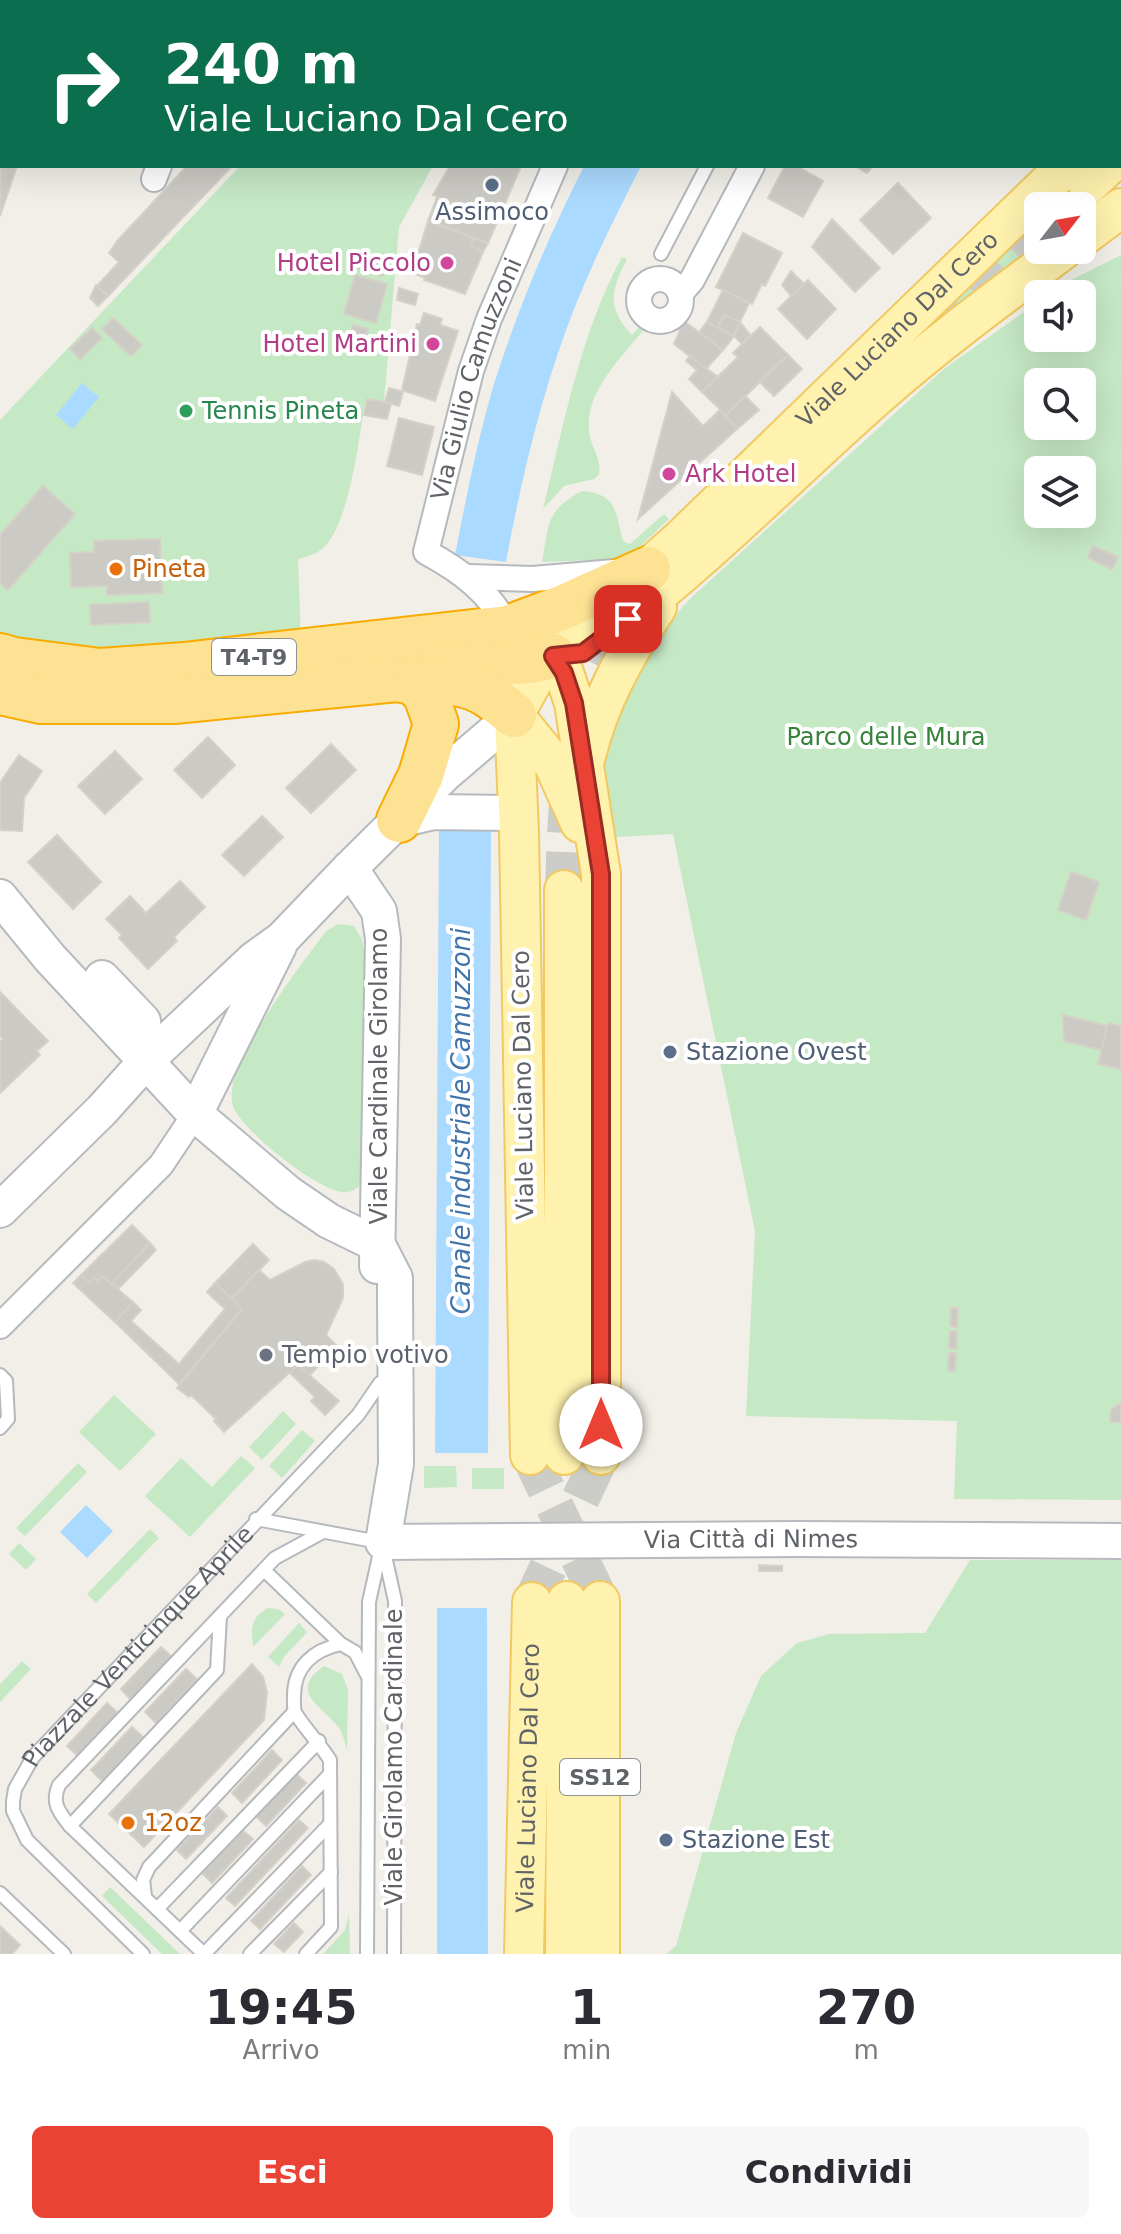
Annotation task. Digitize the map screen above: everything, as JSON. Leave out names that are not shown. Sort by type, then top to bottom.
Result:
[{"type":"highway","name":"T4-T9","points":[[0,656],[100,671],[184,665],[508,628],[660,577]]},
{"type":"highway","points":[[508,628],[553,656]]},
{"type":"highway","name":"T4-T9","points":[[406,681],[441,667],[478,661],[519,664],[553,656]]},
{"type":"highway","name":"T4-T9","points":[[0,692],[41,701],[174,701],[406,681],[458,684],[479,690],[514,715]]},
{"type":"highway","points":[[399,820],[421,775],[436,724],[426,695],[406,681]]},
{"type":"main road","name":"Viale Luciano Dal Cero","points":[[601,1455],[601,874],[574,703],[564,673],[553,656],[583,653],[1087,172]]},
{"type":"main road","name":"Viale Luciano Dal Cero","points":[[1096,228],[1121,208]]},
{"type":"main road","name":"Viale Luciano Dal Cero","points":[[584,767],[592,732],[660,577],[984,308],[1046,264]]},
{"type":"main road","points":[[514,715],[536,675],[553,656]]},
{"type":"main road","name":"Viale Luciano Dal Cero","points":[[514,715],[553,763],[601,874]]},
{"type":"main road","name":"Viale Luciano Dal Cero","points":[[514,715],[547,1455],[564,890]]},
{"type":"main road","name":"Viale Luciano Dal Cero","points":[[524,1954],[566,1601]]},
{"type":"main road","name":"Viale Luciano Dal Cero","points":[[565,1954],[566,1601]]},
{"type":"main road","name":"SS12","points":[[566,1601],[600,1954]]},
{"type":"street","name":"Via Giulio Camuzzoni","points":[[508,628],[497,607],[468,577],[426,552],[471,371],[489,319],[554,168]]},
{"type":"street","points":[[680,294],[692,280],[751,168]]},
{"type":"street","name":"Via Giulio Camuzzoni","points":[[468,577],[660,577]]},
{"type":"street","points":[[0,1210],[102,1110],[146,1061],[253,960],[282,939],[446,773],[514,715]]},
{"type":"street","points":[[399,820],[434,812],[518,813]]},
{"type":"street","name":"Viale Cardinale Girolamo","points":[[350,868],[379,911],[383,939],[378,1245],[378,1463],[383,1542]]},
{"type":"street","points":[[0,896],[31,904],[143,1021],[146,1061]]},
{"type":"street","points":[[0,896],[50,958],[195,1114],[288,1193],[329,1221],[378,1245],[395,1278],[396,1464],[383,1542]]},
{"type":"street","points":[[0,932],[9,941],[50,958]]},
{"type":"street","points":[[0,1326],[161,1165],[195,1114],[282,939]]},
{"type":"street","name":"Via Città di Nimes","points":[[383,1542],[797,1539],[1121,1541]]},
{"type":"lane","points":[[661,254],[706,168]]},
{"type":"lane","points":[[0,1375],[6,1381],[8,1419],[0,1428]]},
{"type":"lane","name":"Piazzale Venticinque Aprile","points":[[143,1954],[27,1840],[13,1811],[15,1789],[33,1757],[358,1415],[380,1383]]},
{"type":"lane","points":[[256,1519],[383,1542]]},
{"type":"lane","points":[[323,1532],[275,1558],[59,1785],[54,1795],[55,1804],[70,1826],[204,1954],[330,1824]]},
{"type":"lane","name":"Viale Girolamo Cardinale","points":[[366,1951],[369,1602],[383,1542]]},
{"type":"lane","name":"Viale Girolamo Cardinale","points":[[383,1542],[395,1601],[394,1954]]},
{"type":"lane","points":[[264,1570],[341,1644],[355,1652],[368,1678]]},
{"type":"lane","points":[[70,1826],[217,1670],[220,1616]]},
{"type":"lane","points":[[306,1954],[331,1927],[330,1760],[319,1741],[294,1712],[294,1690],[301,1666],[327,1647],[341,1644]]},
{"type":"lane","points":[[145,1896],[143,1880],[149,1867],[294,1712]]},
{"type":"lane","points":[[157,1909],[319,1741]]},
{"type":"lane","points":[[180,1931],[330,1774]]},
{"type":"lane","points":[[250,1954],[331,1872]]},
{"type":"lane","points":[[0,1893],[64,1954]]},
{"type":"green space","name":"Tennis Pineta","points":[[238,168],[432,168],[399,227],[384,401],[366,398],[352,479],[332,537],[320,551],[298,559],[301,641],[169,656],[0,646],[0,420]]},
{"type":"green space","points":[[1076,175],[1091,192],[1058,192]]},
{"type":"green space","points":[[1096,198],[1108,212],[1096,220]]},
{"type":"green space","points":[[1024,226],[1024,262],[775,472]]},
{"type":"green space","name":"Parco delle Mura","points":[[1121,255],[1121,1500],[954,1499],[957,1421],[746,1416],[755,1231],[673,834],[616,837],[606,794],[603,769],[605,746],[620,698],[646,653],[677,613],[944,369],[1024,312],[1024,352],[1096,352],[1096,280],[1071,280]]},
{"type":"green space","points":[[622,257],[627,259],[617,280],[614,298],[618,316],[632,335],[642,324],[646,327],[607,374],[593,402],[589,431],[599,463],[599,474],[594,479],[564,486],[543,509],[584,348],[607,286]]},
{"type":"green space","points":[[582,491],[609,500],[616,513],[623,541],[630,544],[664,514],[669,519],[627,559],[542,562],[548,529],[555,512]]},
{"type":"green space","points":[[338,924],[354,926],[362,939],[365,956],[366,1178],[356,1189],[347,1192],[320,1184],[284,1160],[239,1117],[232,1098],[235,1076],[261,1025],[326,931]]},
{"type":"green space","points":[[114,1395],[156,1434],[120,1471],[79,1432]]},
{"type":"green space","points":[[283,1411],[296,1424],[262,1460],[249,1447]]},
{"type":"green space","points":[[302,1430],[315,1441],[282,1478],[269,1466]]},
{"type":"green space","points":[[241,1456],[255,1468],[190,1537],[145,1496],[181,1458],[212,1487]]},
{"type":"green space","points":[[78,1463],[87,1472],[25,1536],[16,1528]]},
{"type":"green space","points":[[424,1466],[456,1466],[457,1487],[424,1488]]},
{"type":"green space","points":[[472,1468],[504,1468],[504,1489],[472,1489]]},
{"type":"green space","points":[[150,1529],[159,1538],[96,1603],[87,1594]]},
{"type":"green space","points":[[19,1543],[36,1559],[26,1570],[9,1554]]},
{"type":"green space","points":[[970,1560],[1121,1560],[1121,1954],[666,1954],[676,1946],[736,1733],[761,1676],[797,1643],[829,1634],[925,1633]]},
{"type":"green space","points":[[268,1608],[285,1614],[253,1647],[253,1624]]},
{"type":"green space","points":[[299,1623],[307,1632],[279,1667],[268,1657]]},
{"type":"green space","points":[[22,1661],[31,1669],[0,1702],[0,1684]]},
{"type":"green space","points":[[324,1666],[342,1674],[348,1690],[347,1750],[341,1731],[309,1692],[308,1684]]},
{"type":"green space","points":[[110,1887],[180,1954],[162,1954],[102,1896]]},
{"type":"green space","points":[[349,1914],[350,1954],[323,1954],[345,1930]]},
{"type":"water","points":[[583,168],[640,168],[591,269],[553,367],[519,497],[506,562],[455,555],[493,387],[512,330]]},
{"type":"water","points":[[82,383],[99,397],[73,429],[56,415]]},
{"type":"water","name":"Canale industriale Camuzzoni","points":[[439,830],[491,831],[488,1453],[435,1453]]},
{"type":"water","points":[[86,1505],[113,1531],[87,1558],[60,1532]]},
{"type":"water","points":[[437,1608],[487,1608],[488,1954],[437,1954]]},
{"type":"building","points":[[1,168],[16,168],[0,216]]},
{"type":"building","points":[[185,168],[230,168],[108,296],[97,286],[119,262],[109,253]]},
{"type":"building","points":[[449,168],[520,168],[498,220],[433,195]]},
{"type":"building","points":[[784,168],[800,168],[823,181],[803,217],[768,198]]},
{"type":"building","points":[[898,183],[931,218],[893,254],[860,220]]},
{"type":"building","points":[[437,197],[498,220],[488,243],[428,221]]},
{"type":"building","points":[[832,219],[880,268],[855,292],[812,247]]},
{"type":"building","name":"Hotel Piccolo","points":[[428,221],[474,238],[471,246],[483,252],[465,294],[412,273]]},
{"type":"building","points":[[743,233],[782,253],[752,304],[716,287]]},
{"type":"building","points":[[474,238],[488,243],[483,252],[471,246]]},
{"type":"building","points":[[367,254],[387,260],[382,276],[360,270],[358,258]]},
{"type":"building","points":[[791,271],[804,284],[791,296],[782,285]]},
{"type":"building","points":[[355,275],[387,284],[376,323],[344,314]]},
{"type":"building","points":[[808,280],[836,309],[807,339],[778,309]]},
{"type":"building","points":[[96,285],[108,296],[98,306],[90,298]]},
{"type":"building","points":[[399,288],[418,294],[415,305],[397,300]]},
{"type":"building","points":[[723,290],[749,303],[740,322],[724,315],[717,328],[707,322]]},
{"type":"building","name":"Hotel Martini","points":[[424,313],[442,319],[440,325],[458,331],[435,401],[402,390],[417,324],[420,325]]},
{"type":"building","points":[[724,315],[740,322],[734,336],[717,328]]},
{"type":"building","points":[[113,318],[142,345],[131,356],[102,329]]},
{"type":"building","points":[[684,321],[723,350],[706,369],[674,344]]},
{"type":"building","points":[[707,322],[734,336],[723,350],[699,332]]},
{"type":"building","points":[[740,322],[751,336],[742,344],[734,336]]},
{"type":"building","points":[[353,325],[368,329],[366,338],[351,334]]},
{"type":"building","points":[[760,327],[788,355],[726,415],[702,392],[738,357],[733,353]]},
{"type":"building","points":[[92,328],[102,338],[80,359],[70,349]]},
{"type":"building","points":[[788,355],[802,369],[774,396],[760,382]]},
{"type":"building","points":[[690,356],[718,377],[702,392],[689,379],[697,370],[686,361]]},
{"type":"building","points":[[389,388],[403,392],[399,406],[385,402]]},
{"type":"building","name":"Ark Hotel","points":[[672,392],[703,426],[720,410],[737,429],[638,519]]},
{"type":"building","points":[[745,396],[759,410],[737,429],[726,415]]},
{"type":"building","points":[[367,399],[391,403],[387,419],[364,415]]},
{"type":"building","points":[[399,418],[434,427],[422,475],[387,466]]},
{"type":"building","points":[[43,486],[75,514],[8,590],[0,583],[0,535]]},
{"type":"building","name":"Pineta","points":[[160,539],[162,593],[107,595],[107,586],[71,587],[70,553],[94,552],[94,541]]},
{"type":"building","points":[[1093,546],[1118,557],[1112,569],[1088,558]]},
{"type":"building","points":[[149,602],[150,622],[91,625],[90,605]]},
{"type":"building","points":[[208,737],[235,765],[202,798],[174,770]]},
{"type":"building","points":[[331,744],[356,770],[311,813],[286,788]]},
{"type":"building","points":[[115,751],[142,779],[105,814],[78,786]]},
{"type":"building","points":[[19,755],[42,771],[24,798],[22,831],[0,830],[0,783]]},
{"type":"building","points":[[262,816],[283,837],[244,876],[222,855]]},
{"type":"building","points":[[57,835],[101,882],[73,909],[28,862]]},
{"type":"building","points":[[1071,872],[1099,882],[1086,920],[1058,910]]},
{"type":"building","points":[[180,881],[205,907],[174,937],[177,941],[148,969],[106,919],[130,896],[146,913]]},
{"type":"building","points":[[0,992],[48,1041],[37,1051],[40,1055],[0,1093],[0,1042],[3,1039],[0,1036]]},
{"type":"building","points":[[1063,1015],[1107,1026],[1102,1050],[1064,1041]]},
{"type":"building","points":[[1108,1023],[1121,1026],[1121,1069],[1098,1064]]},
{"type":"building","points":[[132,1225],[150,1243],[110,1285],[102,1276],[90,1283],[81,1275]]},
{"type":"building","points":[[150,1243],[156,1250],[118,1289],[112,1283]]},
{"type":"building","points":[[253,1244],[269,1260],[231,1299],[215,1283]]},
{"type":"building","name":"Tempio votivo","points":[[314,1260],[334,1269],[343,1284],[343,1298],[326,1335],[337,1346],[309,1376],[298,1365],[224,1432],[214,1421],[216,1419],[191,1395],[189,1397],[177,1388],[242,1309],[231,1299],[259,1270],[270,1280]]},
{"type":"building","points":[[81,1275],[90,1283],[102,1276],[133,1302],[115,1322],[73,1283]]},
{"type":"building","points":[[215,1283],[242,1309],[179,1384],[115,1322],[133,1302],[141,1310],[131,1321],[179,1364],[225,1309],[207,1292]]},
{"type":"building","points":[[951,1308],[958,1308],[957,1327],[950,1326]]},
{"type":"building","points":[[950,1331],[957,1331],[956,1349],[949,1348]]},
{"type":"building","points":[[949,1353],[956,1353],[955,1371],[948,1371]]},
{"type":"building","points":[[298,1365],[339,1401],[325,1415],[311,1401],[315,1397],[290,1373]]},
{"type":"building","points":[[1121,1405],[1121,1422],[1110,1422],[1111,1410]]},
{"type":"building","points":[[759,1565],[782,1566],[782,1571],[759,1571]]},
{"type":"building","points":[[161,1647],[172,1657],[131,1700],[121,1689]]},
{"type":"building","points":[[252,1664],[263,1677],[267,1692],[264,1720],[144,1847],[109,1814]]},
{"type":"building","points":[[186,1669],[197,1679],[156,1723],[145,1712]]},
{"type":"building","points":[[107,1703],[118,1713],[78,1756],[67,1746]]},
{"type":"building","points":[[132,1727],[143,1737],[102,1781],[91,1770]]},
{"type":"building","points":[[272,1750],[282,1760],[242,1803],[232,1793]]},
{"type":"building","points":[[296,1774],[306,1783],[266,1826],[256,1816]]},
{"type":"building","points":[[218,1807],[227,1816],[186,1859],[177,1850]]},
{"type":"building","points":[[299,1820],[308,1828],[235,1906],[226,1898]]},
{"type":"building","points":[[242,1830],[253,1839],[212,1883],[202,1873]]},
{"type":"building","points":[[302,1866],[311,1875],[260,1929],[251,1921]]},
{"type":"building","points":[[294,1923],[303,1932],[284,1952],[274,1944]]},
{"type":"building","points":[[0,1926],[20,1945],[12,1954],[0,1954]]},
{"type":"tunnel","points":[[1081,192],[1088,185]]},
{"type":"tunnel","points":[[932,331],[1024,245]]},
{"type":"tunnel","points":[[564,890],[571,776],[586,702],[618,635],[642,604]]},
{"type":"tunnel","points":[[530,1455],[600,1601]]},
{"type":"tunnel","points":[[532,1602],[601,1455]]},
{"type":"place","name":"Assimoco","points":[[492,185]]},
{"type":"place","name":"Hotel Piccolo","points":[[447,263]]},
{"type":"place","name":"Hotel Martini","points":[[433,344]]},
{"type":"place","name":"Tennis Pineta","points":[[186,411]]},
{"type":"place","name":"Ark Hotel","points":[[669,474]]},
{"type":"place","name":"Pineta","points":[[116,569]]},
{"type":"place","name":"Stazione Ovest","points":[[670,1052]]},
{"type":"place","name":"Tempio votivo","points":[[266,1355]]},
{"type":"place","name":"12oz","points":[[128,1823]]},
{"type":"place","name":"Stazione Est","points":[[666,1840]]},
{"type":"route","points":[[601,1425],[601,874],[574,703],[564,673],[553,656],[583,653],[628,619]]}]
